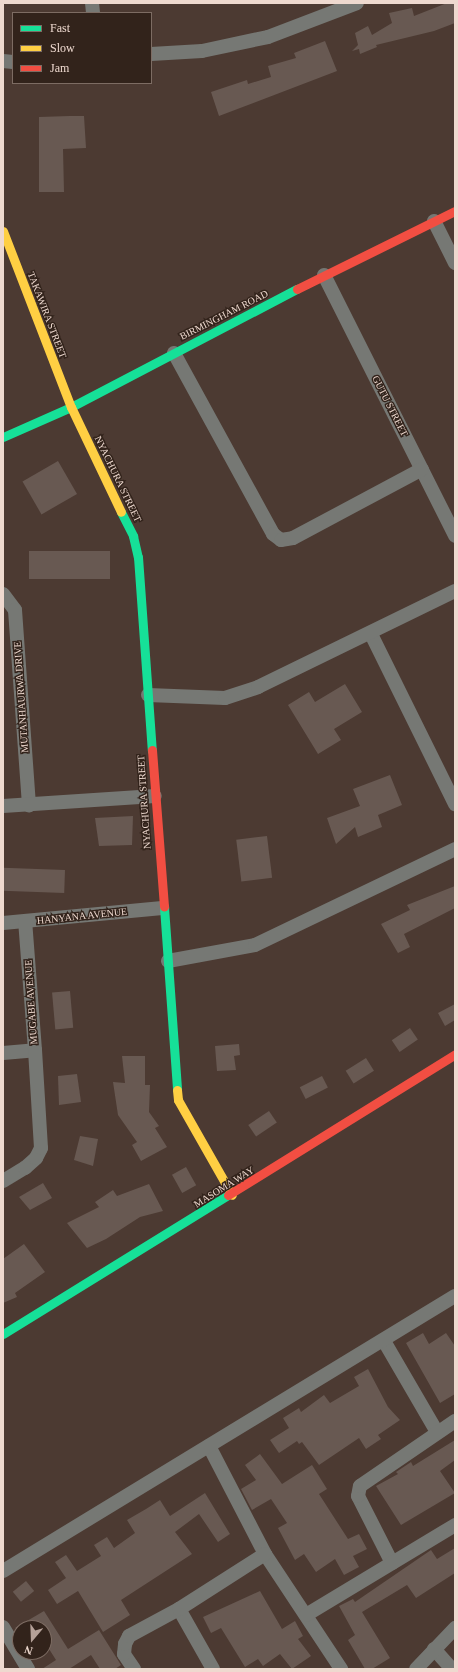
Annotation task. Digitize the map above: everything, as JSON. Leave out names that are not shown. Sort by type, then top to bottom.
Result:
[{"type":"street","points":[[152,54],[202,51],[268,37],[357,3]]},
{"type":"street","name":"BIRMINGHAM ROAD","points":[[3,437],[71,407],[324,275],[455,211]]},
{"type":"street","points":[[434,221],[455,263]]},
{"type":"street","name":"TAKAWIRA STREET","points":[[3,231],[71,407]]},
{"type":"street","name":"GUTU STREET","points":[[324,275],[455,536]]},
{"type":"street","points":[[174,354],[273,534],[282,540],[293,538],[422,469]]},
{"type":"street","name":"NYACHURA STREET","points":[[71,407],[133,536],[138,557],[162,908],[168,961],[178,1100],[232,1195]]},
{"type":"street","points":[[148,695],[225,698],[258,687],[371,634],[455,591]]},
{"type":"street","name":"MUTANHAURWA DRIVE","points":[[3,594],[15,610],[29,805]]},
{"type":"street","points":[[371,634],[455,804]]},
{"type":"street","points":[[3,806],[155,796]]},
{"type":"street","points":[[168,961],[255,945],[455,849]]},
{"type":"street","name":"HANYANA AVENUE","points":[[3,923],[162,908]]},
{"type":"street","name":"MUGABE AVENUE","points":[[3,1053],[35,1050],[25,921]]},
{"type":"street","points":[[3,1181],[25,1168],[36,1158],[41,1148],[35,1050]]},
{"type":"street","name":"MASOMA WAY","points":[[3,1334],[232,1195],[455,1054]]},
{"type":"street","points":[[3,1571],[384,1341],[455,1296]]},
{"type":"street","points":[[384,1341],[436,1432]]},
{"type":"street","points":[[392,1563],[358,1496],[360,1486],[436,1432],[455,1421]]},
{"type":"street","points":[[209,1446],[265,1554],[341,1669]]},
{"type":"street","points":[[306,1615],[455,1525]]},
{"type":"street","points":[[134,1669],[124,1654],[125,1644],[129,1636],[179,1609],[265,1554]]},
{"type":"street","points":[[179,1609],[213,1669]]},
{"type":"street","points":[[3,1627],[28,1669]]},
{"type":"street","points":[[416,1669],[455,1628]]},
{"type":"street","points":[[434,1649],[452,1669]]},
{"type":"building","points":[[447,3],[455,3],[455,23],[434,31],[376,45],[377,47],[360,54],[359,49],[352,51],[358,45],[355,33],[368,26],[372,35],[392,23],[389,13],[412,8],[414,16]]},
{"type":"building","points":[[325,41],[337,71],[219,116],[211,92],[247,80],[248,84],[271,77],[268,66],[296,58],[294,53]]},
{"type":"building","points":[[84,116],[86,148],[63,149],[64,192],[39,192],[39,117]]},
{"type":"building","points":[[58,461],[77,494],[41,514],[22,482]]},
{"type":"building","points":[[29,551],[110,551],[110,579],[29,579]]},
{"type":"building","points":[[345,684],[362,712],[334,729],[341,740],[318,754],[288,705],[309,692],[315,702]]},
{"type":"building","points":[[390,775],[402,805],[378,815],[382,827],[358,837],[355,827],[336,844],[327,818],[360,806],[353,789]]},
{"type":"building","points":[[133,816],[132,845],[99,846],[95,818]]},
{"type":"building","points":[[267,836],[272,878],[241,881],[236,840]]},
{"type":"building","points":[[3,868],[65,870],[64,893],[3,891]]},
{"type":"building","points":[[455,886],[455,908],[404,934],[410,947],[398,953],[381,924],[410,910],[407,905]]},
{"type":"building","points":[[70,991],[73,1028],[55,1029],[52,993]]},
{"type":"building","points":[[455,1004],[455,1020],[445,1026],[438,1013]]},
{"type":"building","points":[[410,1028],[418,1040],[400,1052],[392,1040]]},
{"type":"building","points":[[239,1044],[240,1055],[234,1056],[236,1070],[217,1071],[215,1046]]},
{"type":"building","points":[[122,1056],[145,1056],[145,1085],[150,1085],[149,1112],[159,1126],[155,1128],[167,1147],[141,1161],[132,1145],[137,1142],[118,1115],[113,1082],[125,1083]]},
{"type":"building","points":[[366,1058],[374,1071],[354,1083],[346,1071]]},
{"type":"building","points":[[77,1074],[81,1102],[59,1105],[58,1076]]},
{"type":"building","points":[[322,1076],[328,1088],[306,1099],[300,1087]]},
{"type":"building","points":[[269,1111],[277,1123],[256,1137],[248,1125]]},
{"type":"building","points":[[80,1136],[98,1139],[93,1166],[74,1160]]},
{"type":"building","points":[[186,1167],[196,1185],[182,1193],[172,1175]]},
{"type":"building","points":[[43,1183],[52,1198],[30,1210],[19,1197]]},
{"type":"building","points":[[149,1184],[163,1211],[140,1217],[106,1239],[87,1248],[67,1223],[99,1207],[95,1202],[113,1190],[117,1196]]},
{"type":"building","points":[[24,1244],[45,1272],[15,1293],[17,1297],[3,1303],[3,1259]]},
{"type":"building","points":[[423,1333],[429,1344],[446,1333],[455,1346],[455,1394],[440,1403],[406,1343]]},
{"type":"building","points":[[368,1369],[388,1407],[400,1420],[378,1435],[381,1439],[366,1449],[359,1438],[319,1465],[302,1442],[299,1444],[297,1441],[279,1453],[270,1440],[289,1428],[283,1418],[299,1408],[301,1412],[324,1395],[330,1403],[359,1386],[354,1377]]},
{"type":"building","points":[[455,1440],[455,1460],[440,1471],[455,1493],[401,1525],[376,1486],[398,1474],[396,1472],[411,1462],[413,1466]]},
{"type":"building","points":[[260,1454],[282,1484],[312,1465],[327,1489],[319,1494],[348,1539],[359,1534],[367,1549],[353,1556],[359,1567],[344,1575],[335,1559],[316,1572],[304,1554],[295,1560],[278,1528],[287,1523],[271,1499],[252,1510],[241,1489],[256,1480],[245,1465]]},
{"type":"building","points":[[205,1493],[230,1534],[218,1542],[199,1514],[175,1532],[192,1554],[121,1600],[130,1615],[103,1632],[78,1591],[57,1604],[48,1590],[66,1578],[55,1562],[66,1555],[77,1571],[101,1556],[94,1545],[107,1537],[114,1548],[135,1533],[127,1520],[160,1500],[170,1516]]},
{"type":"building","points":[[455,1548],[455,1573],[416,1598],[407,1585],[362,1612],[390,1658],[372,1669],[365,1669],[348,1640],[355,1635],[339,1606],[353,1599],[355,1602],[431,1550],[437,1559]]},
{"type":"building","points":[[26,1581],[34,1591],[21,1602],[13,1592]]},
{"type":"building","points":[[260,1591],[282,1629],[295,1621],[303,1636],[298,1639],[311,1656],[292,1669],[280,1654],[263,1666],[258,1659],[245,1667],[221,1628],[211,1633],[203,1617]]},
{"type":"building","points":[[44,1611],[50,1620],[29,1620]]},
{"type":"building","points":[[52,1624],[68,1649],[99,1630],[121,1665],[115,1669],[100,1669],[91,1655],[69,1669],[42,1669],[56,1660],[52,1654]]},
{"type":"traffic: fast","points":[[3,437],[71,407],[297,289]]},
{"type":"traffic: fast","points":[[121,512],[133,536],[138,557],[152,750]]},
{"type":"traffic: fast","points":[[164,907],[177,1090]]},
{"type":"traffic: fast","points":[[3,1334],[228,1195]]},
{"type":"traffic: slow","points":[[3,231],[71,407],[121,512]]},
{"type":"traffic: slow","points":[[177,1090],[178,1100],[232,1195]]},
{"type":"traffic: jam","points":[[297,289],[455,211]]},
{"type":"traffic: jam","points":[[152,750],[164,907]]},
{"type":"traffic: jam","points":[[228,1195],[455,1054]]}]
